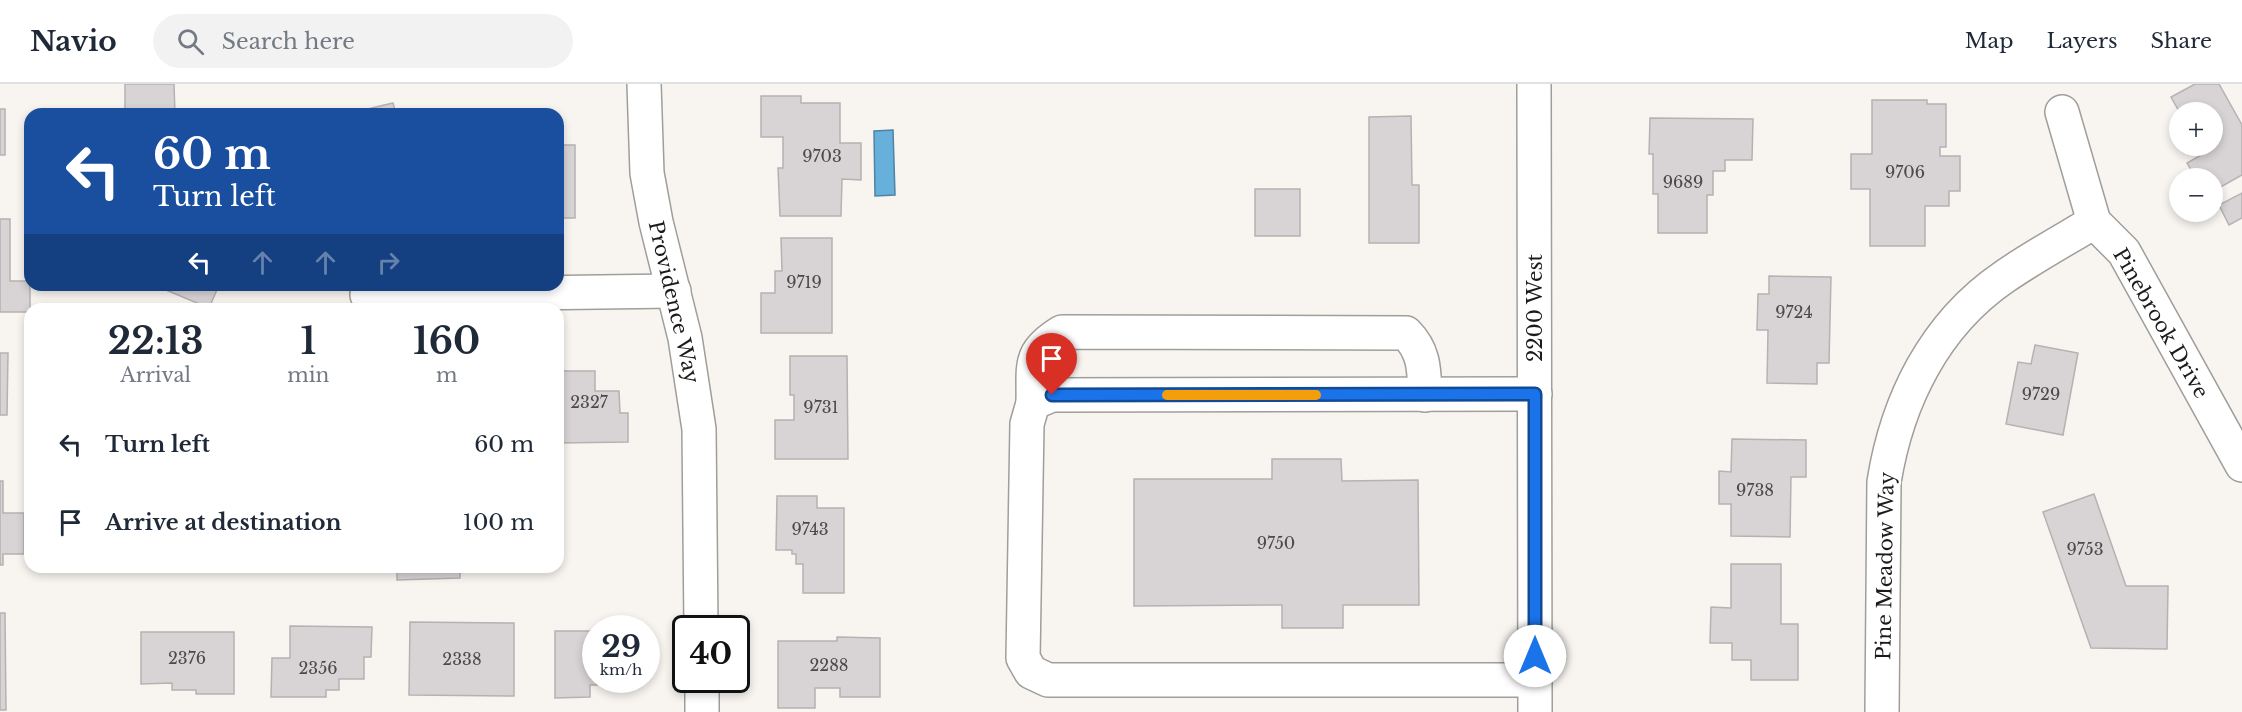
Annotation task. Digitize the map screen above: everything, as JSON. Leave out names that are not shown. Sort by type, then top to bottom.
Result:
[{"type":"street","name":"Providence Way","points":[[644,84],[647,173],[656,222],[686,338],[699,429],[701,615]]},
{"type":"street","name":"2200 West","points":[[1534,84],[1535,712]]},
{"type":"street","name":"Pinebrook Drive","points":[[2062,112],[2094,222],[2124,252],[2242,465]]},
{"type":"street","name":"Pine Meadow Way","points":[[1882,712],[1884,482],[1889,448],[1913,382],[1952,325],[1976,300],[2003,278],[2094,222]]},
{"type":"street","points":[[367,295],[674,291]]},
{"type":"street","points":[[1425,395],[1423,361],[1417,344],[1406,333],[1062,332],[1048,341],[1034,357],[1034,403],[1027,424],[1023,658],[1031,672],[1048,680],[1535,680]]},
{"type":"street","points":[[1034,403],[1052,395],[1535,394]]},
{"type":"street","points":[[702,693],[702,712]]},
{"type":"water","points":[[893,130],[895,195],[875,196],[874,131]]},
{"type":"building","points":[[125,84],[174,84],[175,108],[125,108]]},
{"type":"building","points":[[2195,84],[2219,84],[2242,125],[2242,175],[2223,186],[2223,168],[2190,168],[2187,163],[2199,156],[2223,156],[2223,102],[2174,102],[2171,97]]},
{"type":"building","points":[[761,96],[801,96],[801,103],[840,103],[840,143],[861,143],[861,180],[842,179],[841,216],[780,216],[778,168],[783,168],[783,137],[761,137]]},
{"type":"building","points":[[1872,100],[1927,100],[1927,104],[1946,104],[1946,147],[1940,147],[1940,156],[1960,156],[1960,191],[1949,191],[1949,206],[1925,206],[1925,246],[1870,246],[1870,189],[1851,189],[1851,154],[1872,154]]},
{"type":"building","points":[[393,103],[394,108],[372,108]]},
{"type":"building","points":[[0,109],[5,109],[5,155],[0,155]]},
{"type":"building","points":[[1411,116],[1412,185],[1419,185],[1419,243],[1369,243],[1369,117]]},
{"type":"building","points":[[1650,118],[1753,119],[1752,160],[1725,160],[1725,171],[1713,171],[1713,195],[1707,195],[1707,233],[1658,233],[1658,194],[1653,194],[1653,154],[1649,154]]},
{"type":"building","points":[[564,145],[575,145],[575,218],[564,218]]},
{"type":"building","points":[[1255,189],[1300,189],[1300,236],[1255,236]]},
{"type":"building","points":[[2242,193],[2242,218],[2229,225],[2223,213],[2223,203]]},
{"type":"building","points":[[0,219],[10,219],[10,281],[24,281],[24,291],[30,291],[30,303],[24,303],[24,312],[0,312]]},
{"type":"building","points":[[781,238],[832,238],[832,333],[761,333],[761,293],[775,293],[775,271],[782,271]]},
{"type":"building","points":[[1769,276],[1831,277],[1829,363],[1817,363],[1817,384],[1767,383],[1768,330],[1757,330],[1758,294],[1769,294]]},
{"type":"building","points":[[168,291],[216,291],[211,303],[197,303]]},
{"type":"building","points":[[2035,345],[2078,353],[2063,435],[2006,424],[2018,362],[2031,364]]},
{"type":"building","points":[[0,353],[8,353],[7,415],[0,415]]},
{"type":"building","points":[[790,356],[847,356],[848,459],[775,459],[775,420],[794,420],[794,395],[790,395]]},
{"type":"building","points":[[564,371],[595,371],[595,391],[619,391],[620,413],[628,413],[628,442],[564,443]]},
{"type":"building","points":[[1732,439],[1806,440],[1806,477],[1791,477],[1790,537],[1731,536],[1731,504],[1719,504],[1719,471],[1731,472]]},
{"type":"building","points":[[1272,459],[1341,459],[1342,481],[1418,480],[1419,605],[1343,605],[1343,628],[1282,628],[1282,605],[1134,606],[1134,479],[1272,479]]},
{"type":"building","points":[[0,481],[3,481],[3,513],[24,513],[24,554],[3,554],[3,565],[0,565]]},
{"type":"building","points":[[2094,494],[2126,586],[2168,586],[2167,649],[2091,648],[2043,512]]},
{"type":"building","points":[[777,496],[817,496],[817,508],[844,508],[844,593],[803,593],[803,564],[796,564],[796,554],[792,554],[792,550],[776,550]]},
{"type":"building","points":[[1731,564],[1781,564],[1781,624],[1798,624],[1798,680],[1751,680],[1751,660],[1732,660],[1732,643],[1710,643],[1711,607],[1731,608]]},
{"type":"building","points":[[397,573],[460,573],[460,578],[397,580]]},
{"type":"building","points":[[0,613],[5,613],[6,710],[0,710]]},
{"type":"building","points":[[410,622],[514,623],[514,696],[409,695]]},
{"type":"building","points":[[290,626],[372,627],[371,657],[364,657],[364,679],[339,679],[339,690],[326,690],[326,697],[271,697],[272,658],[290,658]]},
{"type":"building","points":[[555,631],[582,631],[582,693],[590,693],[590,697],[555,698]]},
{"type":"building","points":[[141,632],[234,632],[234,694],[196,694],[196,690],[172,690],[172,683],[141,684]]},
{"type":"building","points":[[837,637],[880,638],[880,697],[840,697],[840,688],[815,688],[815,708],[778,708],[778,641],[837,641]]},
{"type":"slow traffic","points":[[1167,395],[1316,395]]},
{"type":"route","points":[[1052,395],[1535,394],[1535,656]]}]
